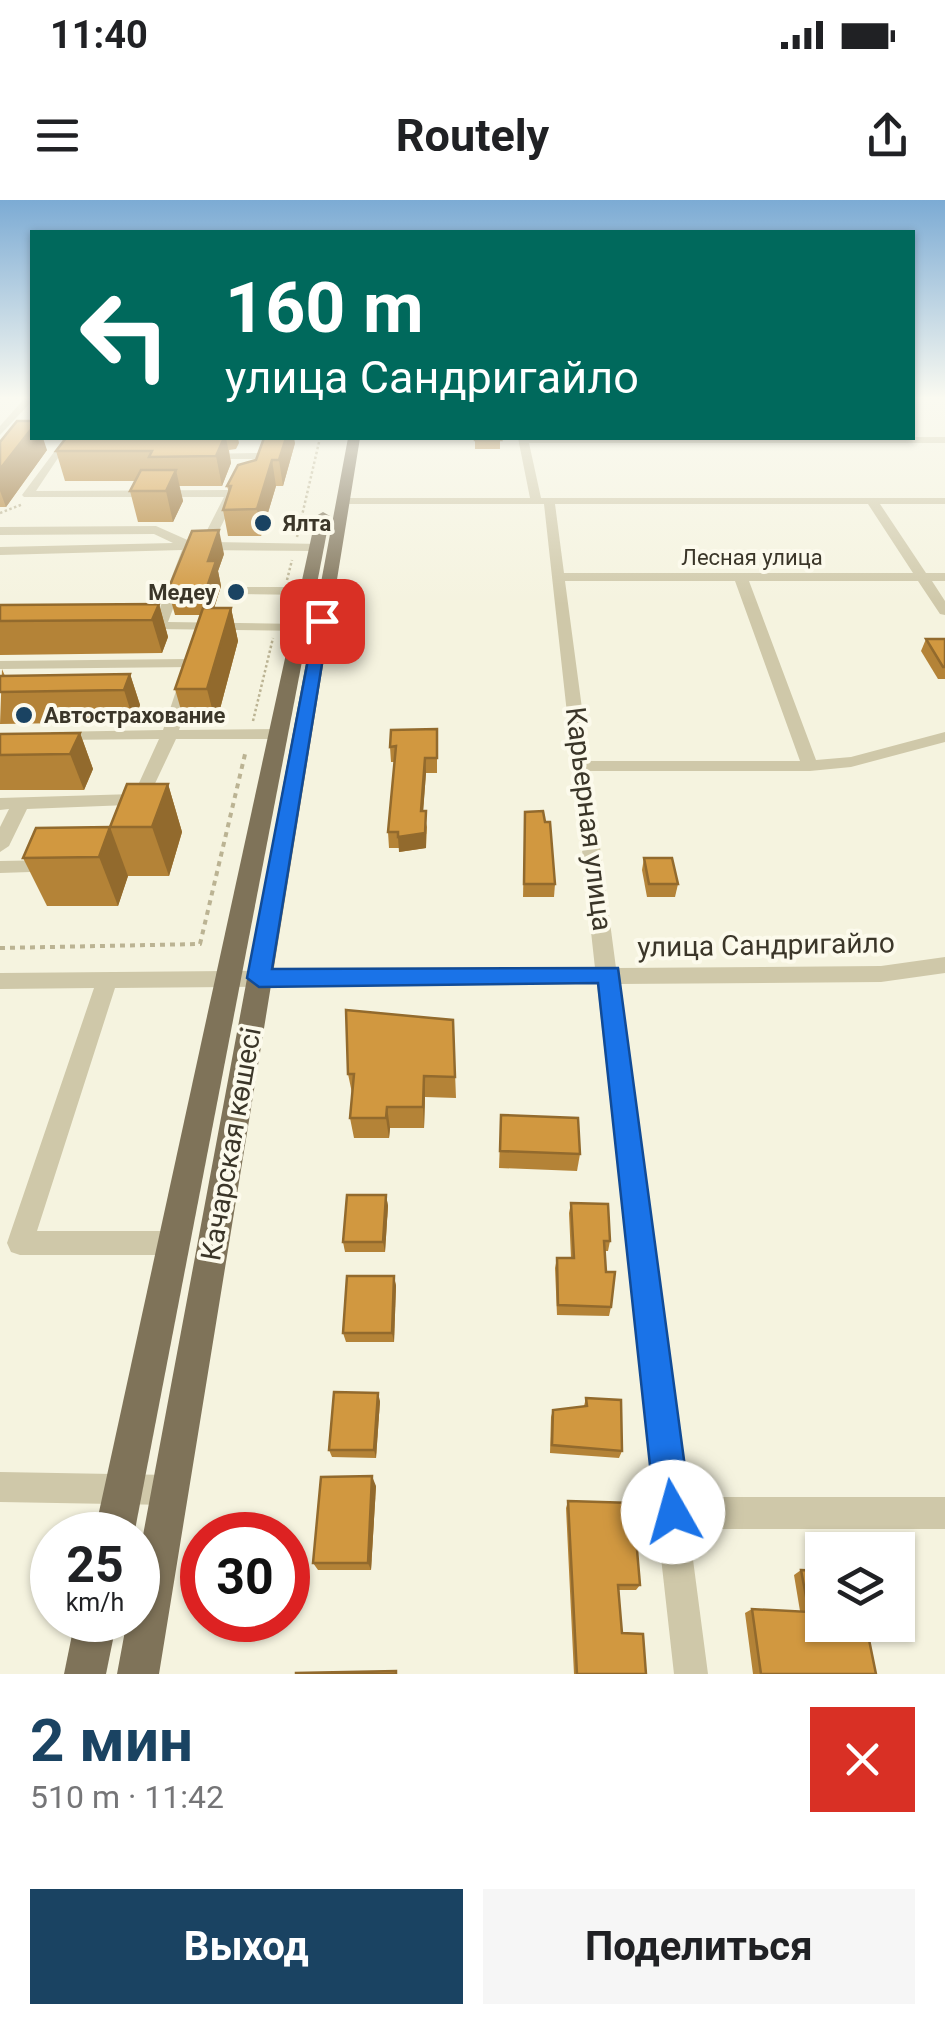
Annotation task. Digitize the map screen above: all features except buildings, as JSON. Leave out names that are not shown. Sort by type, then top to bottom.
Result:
[{"type":"main road","name":"Качарская көшесі","points":[[119,1512],[220,1031],[243,978],[285,828],[318,542],[334,467]]},
{"type":"main road","name":"Качарская көшесі","points":[[138,1674],[170,1490],[243,978],[258,829],[300,628],[342,502],[349,467]]},
{"type":"main road","points":[[85,1674],[92,1642]]},
{"type":"street","points":[[31,492],[47,467]]},
{"type":"street","points":[[257,467],[235,486],[158,623],[165,628],[204,630],[300,628]]},
{"type":"street","name":"Карьерная улица","points":[[532,467],[558,577],[691,1674]]},
{"type":"street","points":[[31,492],[232,493]]},
{"type":"street","points":[[872,501],[945,611]]},
{"type":"street","points":[[342,502],[945,501]]},
{"type":"street","points":[[0,532],[156,530],[198,546]]},
{"type":"street","points":[[282,537],[296,542]]},
{"type":"street","points":[[0,551],[318,542]]},
{"type":"street","name":"Лесная улица","points":[[558,577],[945,577]]},
{"type":"street","points":[[741,578],[810,766]]},
{"type":"street","points":[[242,591],[315,588]]},
{"type":"street","points":[[0,846],[10,804],[136,808],[170,734],[204,630]]},
{"type":"street","points":[[0,665],[194,663]]},
{"type":"street","points":[[38,735],[280,734]]},
{"type":"street","points":[[582,766],[810,766],[851,762],[945,737]]},
{"type":"street","points":[[258,829],[285,828]]},
{"type":"street","points":[[0,867],[75,865]]},
{"type":"street","name":"улица Сандригайло","points":[[0,982],[880,974],[945,965]]},
{"type":"street","points":[[107,980],[20,1243],[176,1243]]},
{"type":"street","points":[[0,1487],[170,1490]]},
{"type":"street","points":[[673,1512],[945,1513]]},
{"type":"path","points":[[284,591],[313,467]]},
{"type":"path","points":[[0,513],[22,506],[31,492]]},
{"type":"path","points":[[0,948],[200,944],[276,628]]},
{"type":"place","name":"Ялта","points":[[263,523]]},
{"type":"place","name":"Медеу","points":[[236,592]]},
{"type":"place","name":"Автострахование","points":[[24,715]]},
{"type":"route","points":[[322,621],[259,978],[609,974],[673,1512]]}]
